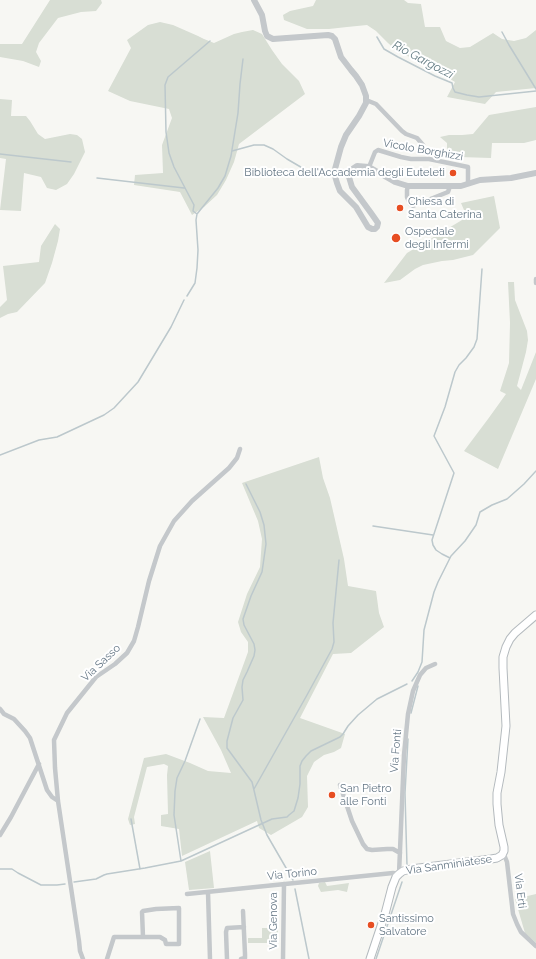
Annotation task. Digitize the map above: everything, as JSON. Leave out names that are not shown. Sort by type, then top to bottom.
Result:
[{"type":"main road","name":"Via Sanminiatese","points":[[370,959],[392,887],[396,877],[399,874],[403,871],[411,869],[491,859],[502,855],[504,847],[499,825],[497,798],[506,726],[503,661],[506,646],[510,639],[536,615]]},
{"type":"street","points":[[254,0],[262,15],[265,33],[270,38],[279,39],[328,35],[332,36],[335,39],[341,57],[362,85],[365,91],[366,100],[364,108],[346,135],[335,169],[335,176],[340,191],[356,207],[368,227],[375,229],[378,223],[376,218],[352,187],[349,177],[351,170],[357,166],[369,167],[395,182],[408,186],[461,186],[488,179],[510,178],[536,173]]},
{"type":"street","points":[[366,100],[376,104],[402,131],[417,138],[423,145]]},
{"type":"street","name":"Vicolo Borghizzi","points":[[369,167],[374,152],[378,150],[411,159],[429,159],[468,167],[468,183]]},
{"type":"street","points":[[408,186],[407,197],[410,204],[413,206],[448,192],[450,186]]},
{"type":"street","name":"Via Sasso","points":[[83,959],[80,951],[58,802],[54,740],[67,713],[96,677],[115,664],[127,653],[134,641],[149,581],[160,546],[174,521],[192,501],[234,463],[240,449]]},
{"type":"street","name":"Via Fonti","points":[[399,874],[404,755],[408,714],[413,691],[420,675],[426,668],[435,664]]},
{"type":"street","points":[[0,709],[4,714],[14,719],[30,738],[47,790],[58,802]]},
{"type":"street","points":[[0,835],[39,764]]},
{"type":"street","points":[[340,785],[352,821],[363,844],[372,850],[387,848],[400,853]]},
{"type":"street","name":"Via Erti","points":[[502,855],[507,862],[513,914],[521,932],[536,946]]},
{"type":"street","name":"Via Torino","points":[[187,894],[393,872],[399,874]]},
{"type":"street","name":"Via Genova","points":[[283,959],[284,884]]},
{"type":"street","points":[[208,892],[210,959]]},
{"type":"street","points":[[107,959],[114,937],[143,937],[160,937],[166,944],[179,944],[179,908],[142,912],[143,937]]},
{"type":"street","points":[[241,959],[245,958],[243,911]]},
{"type":"street","points":[[227,959],[227,928],[244,927]]},
{"type":"shaded area","points":[[50,0],[101,0],[102,3],[96,11],[81,12],[58,18],[39,43],[36,52],[41,61],[39,67],[23,61],[0,57],[0,44],[22,44]]},
{"type":"shaded area","points":[[316,0],[404,0],[408,3],[421,4],[425,27],[440,27],[446,41],[460,48],[470,47],[493,33],[502,39],[514,41],[526,38],[536,30],[536,88],[496,92],[485,104],[447,97],[455,82],[421,61],[399,53],[376,31],[367,25],[329,29],[307,29],[284,20],[283,15],[290,11],[313,6]]},
{"type":"shaded area","points":[[160,22],[173,25],[214,43],[242,32],[253,30],[262,34],[282,64],[299,81],[305,94],[239,144],[234,162],[217,195],[204,207],[192,215],[180,192],[134,185],[135,175],[163,173],[162,145],[172,118],[169,109],[130,101],[108,91],[131,48],[127,40],[148,25]]},
{"type":"shaded area","points":[[0,99],[12,100],[11,116],[26,116],[38,134],[45,139],[70,134],[77,135],[82,139],[85,152],[67,184],[56,190],[47,188],[41,177],[24,173],[21,211],[0,210],[6,159],[0,158]]},
{"type":"shaded area","points":[[536,107],[536,140],[524,143],[492,143],[491,158],[459,157],[447,153],[447,143],[440,137],[473,134],[489,115]]},
{"type":"shaded area","points":[[494,196],[500,228],[473,255],[423,265],[400,280],[384,283],[407,253],[467,217],[461,203]]},
{"type":"shaded area","points":[[55,224],[60,229],[58,241],[45,283],[17,312],[0,318],[0,307],[7,300],[3,266],[39,262],[41,246]]},
{"type":"shaded area","points":[[508,282],[514,282],[515,300],[527,331],[528,340],[517,386],[521,390],[536,352],[536,379],[498,469],[464,451],[506,394],[500,391],[509,363],[510,323]]},
{"type":"shaded area","points":[[319,457],[344,559],[348,586],[376,591],[379,613],[384,627],[351,653],[333,654],[300,718],[345,734],[341,748],[324,755],[314,762],[307,776],[308,807],[302,817],[271,835],[259,828],[257,821],[182,856],[179,829],[161,826],[161,815],[168,814],[168,766],[164,764],[147,767],[134,817],[135,824],[130,825],[128,819],[144,758],[166,754],[208,771],[231,773],[221,750],[203,717],[224,718],[248,652],[248,642],[241,632],[238,622],[247,594],[260,567],[262,539],[258,521],[242,483]]},
{"type":"shaded area","points":[[210,851],[214,888],[189,890],[185,862]]},
{"type":"shaded area","points":[[325,882],[327,886],[349,883],[347,892],[338,890],[321,892],[318,886],[319,883]]},
{"type":"shaded area","points":[[536,894],[536,943],[525,933],[515,899]]},
{"type":"shaded area","points":[[262,928],[278,928],[278,943],[248,943],[248,938],[262,938]]},
{"type":"waterway","points":[[502,32],[536,89]]},
{"type":"waterway","name":"Rio Gargozzi","points":[[377,37],[384,49],[435,76],[452,83],[455,92],[479,97],[536,91]]},
{"type":"waterway","points":[[187,296],[195,283],[197,268],[197,214],[193,211],[194,205],[174,167],[169,153],[166,132],[165,85],[168,77],[210,41]]},
{"type":"waterway","points":[[197,214],[218,188],[225,176],[231,156],[238,113],[243,59]]},
{"type":"waterway","points":[[232,151],[254,145],[264,145],[311,173]]},
{"type":"waterway","points":[[0,154],[71,162]]},
{"type":"waterway","points":[[97,178],[184,188]]},
{"type":"waterway","points":[[450,558],[436,550],[432,540],[454,473],[434,436],[445,407],[455,372],[474,347],[477,339],[482,269]]},
{"type":"waterway","points":[[0,455],[39,440],[57,437],[104,415],[114,408],[138,382],[171,327],[184,300]]},
{"type":"waterway","points":[[412,681],[422,662],[424,630],[434,592],[451,556],[465,541],[476,525],[480,512],[507,499],[536,471]]},
{"type":"waterway","points":[[246,484],[260,512],[264,525],[266,544],[262,572],[251,596],[243,619],[244,625],[254,644],[254,656],[243,680],[243,700],[233,718],[227,741],[227,748],[252,782],[261,820],[267,835],[293,880]]},
{"type":"waterway","points":[[373,526],[433,535]]},
{"type":"waterway","points":[[254,789],[332,649],[334,642],[333,623],[339,560]]},
{"type":"waterway","points":[[74,882],[96,879],[107,874],[181,861],[272,819],[287,817],[294,811],[300,784],[300,766],[306,756],[311,751],[340,737],[358,715],[377,699],[407,684]]},
{"type":"waterway","points":[[411,713],[418,686]]},
{"type":"waterway","points":[[181,861],[174,815],[175,791],[177,778],[185,761],[200,719]]},
{"type":"waterway","points":[[407,866],[405,793],[408,739]]},
{"type":"waterway","points":[[131,819],[140,869]]},
{"type":"waterway","points":[[0,869],[12,869],[41,885],[65,884]]},
{"type":"waterway","points":[[376,959],[402,882]]},
{"type":"waterway","points":[[295,889],[309,959]]},
{"type":"place","name":"Biblioteca dell'Accademia degli Euteleti","points":[[453,173]]},
{"type":"place","name":"Chiesa di Santa Caterina","points":[[400,208]]},
{"type":"place","name":"Ospedale degli Infermi","points":[[396,238]]},
{"type":"place","name":"San Pietro alle Fonti","points":[[332,795]]},
{"type":"place","name":"Santissimo Salvatore","points":[[371,925]]}]
